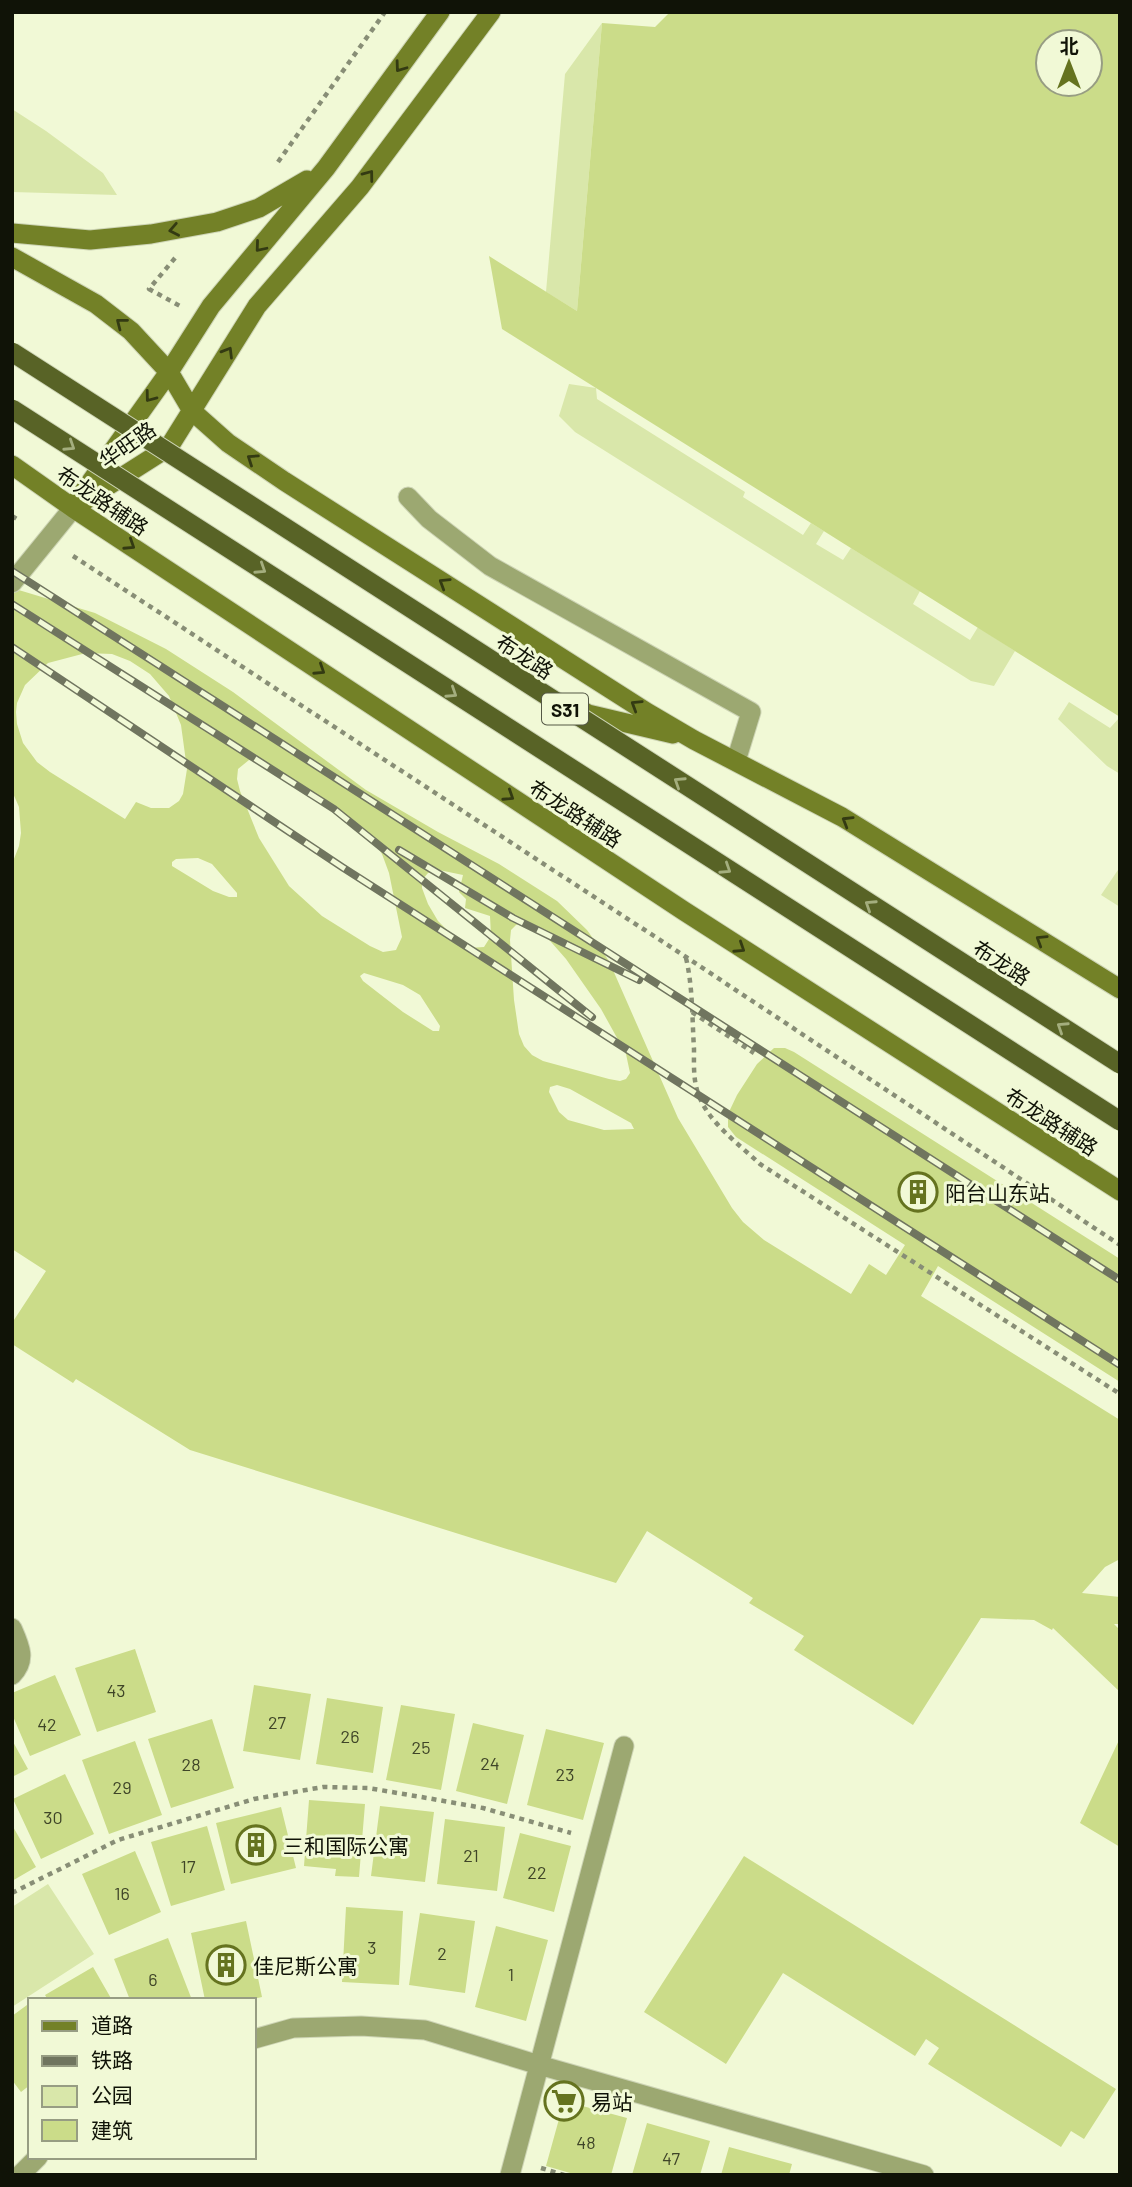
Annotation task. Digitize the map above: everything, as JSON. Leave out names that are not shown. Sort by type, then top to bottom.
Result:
[{"type":"main road","name":"华旺路","points":[[73,508],[131,422],[169,372],[211,306],[326,168],[440,12]]},
{"type":"main road","name":"华旺路","points":[[73,508],[169,447],[257,306],[360,187],[491,12]]},
{"type":"main road","points":[[12,233],[90,240],[151,234],[217,222],[259,208],[326,168]]},
{"type":"main road","points":[[12,257],[96,304],[131,331],[169,372],[192,411],[228,443],[284,481],[694,740],[842,817],[1120,989]]},
{"type":"main road","points":[[12,345],[575,707],[588,714],[694,740]]},
{"type":"main road","name":"布龙路","points":[[12,352],[1120,1064]]},
{"type":"main road","name":"S31","points":[[12,409],[1120,1121]]},
{"type":"main road","name":"布龙路辅路","points":[[12,465],[684,911],[1120,1191]]},
{"type":"street","points":[[408,497],[429,519],[490,566],[751,712],[736,761]]},
{"type":"street","points":[[12,583],[73,508]]},
{"type":"street","points":[[12,1628],[22,1652],[20,1666],[12,1675]]},
{"type":"street","points":[[510,2175],[624,1746]]},
{"type":"street","points":[[256,2038],[293,2028],[361,2026],[425,2030],[924,2175]]},
{"type":"street","points":[[20,2175],[36,2159]]},
{"type":"path","points":[[275,165],[385,12]]},
{"type":"path","points":[[175,257],[149,289],[181,307]]},
{"type":"path","points":[[73,556],[1120,1245]]},
{"type":"path","points":[[686,957],[691,985],[695,1081],[699,1097],[722,1128],[760,1164],[1120,1394]]},
{"type":"path","points":[[692,1012],[754,1053]]},
{"type":"path","points":[[12,1893],[118,1840],[254,1799],[323,1787],[368,1788],[482,1808],[599,1840]]},
{"type":"green space","points":[[602,23],[577,311],[546,292],[565,74]]},
{"type":"green space","points":[[12,109],[103,173],[117,195],[12,192]]},
{"type":"green space","points":[[569,384],[596,388],[597,399],[745,492],[743,497],[803,535],[811,523],[824,531],[816,544],[843,560],[851,548],[920,591],[913,604],[970,640],[978,627],[1015,651],[994,686],[971,681],[575,432],[559,416]]},
{"type":"green space","points":[[1069,702],[1110,728],[1120,717],[1120,774],[1107,766],[1058,719]]},
{"type":"green space","points":[[1120,867],[1120,907],[1101,895]]},
{"type":"green space","points":[[48,1884],[94,1954],[12,2007],[12,1907]]},
{"type":"building","points":[[670,12],[1120,12],[1120,717],[502,329],[489,256],[577,311],[602,23],[655,27]]},
{"type":"building","points":[[12,588],[95,613],[166,649],[233,692],[366,790],[499,864],[557,901],[587,930],[609,961],[678,1118],[732,1208],[743,1222],[764,1240],[851,1294],[869,1264],[886,1275],[905,1245],[736,1137],[728,1127],[728,1114],[737,1095],[757,1064],[774,1048],[785,1048],[794,1052],[1120,1259],[1120,1382],[938,1266],[921,1296],[1120,1420],[1120,1559],[1105,1567],[1082,1593],[1120,1597],[1120,1624],[1114,1624],[1120,1630],[1120,1692],[1053,1628],[1052,1630],[1034,1620],[981,1618],[913,1725],[794,1650],[804,1636],[749,1603],[753,1598],[647,1531],[616,1583],[190,1450],[76,1379],[73,1383],[12,1344],[12,1323],[46,1271],[12,1249],[12,864],[21,833],[19,807],[12,791]],"holes":[[[86,653],[112,654],[130,661],[150,674],[169,696],[181,725],[187,769],[183,794],[179,801],[169,808],[151,808],[136,802],[125,819],[37,762],[23,743],[16,712],[25,685],[48,663]],[[249,760],[258,761],[298,782],[369,833],[382,854],[389,873],[402,937],[396,950],[383,952],[370,946],[322,916],[289,886],[259,838],[237,779],[238,769]],[[198,858],[212,864],[237,893],[237,897],[213,891],[172,866],[176,859]],[[439,870],[463,875],[459,892],[466,899],[465,908],[490,916],[491,936],[484,947],[469,948],[438,921],[428,904],[422,880],[428,873]],[[525,922],[537,926],[566,959],[601,1009],[626,1054],[630,1073],[626,1079],[609,1079],[543,1061],[532,1055],[524,1046],[519,1034],[514,1000],[511,930]],[[364,973],[403,985],[420,995],[440,1026],[439,1031],[433,1031],[403,1012],[360,976]],[[557,1085],[570,1089],[631,1123],[634,1129],[604,1130],[568,1120],[559,1112],[549,1092],[550,1087]]]},
{"type":"building","points":[[135,1649],[156,1712],[97,1732],[75,1668]]},
{"type":"building","points":[[55,1675],[81,1735],[30,1756],[12,1714],[12,1693]]},
{"type":"building","points":[[254,1685],[311,1694],[300,1760],[243,1751]]},
{"type":"building","points":[[327,1698],[383,1707],[373,1773],[316,1764]]},
{"type":"building","points":[[401,1705],[455,1714],[441,1790],[386,1780]]},
{"type":"building","points":[[212,1719],[234,1788],[171,1808],[148,1739]]},
{"type":"building","points":[[473,1723],[524,1735],[507,1804],[456,1791]]},
{"type":"building","points":[[546,1729],[604,1743],[583,1820],[527,1805]]},
{"type":"building","points":[[1120,1738],[1120,1847],[1080,1823]]},
{"type":"building","points":[[12,1740],[28,1769],[12,1777]]},
{"type":"building","points":[[135,1741],[162,1815],[109,1834],[82,1760]]},
{"type":"building","points":[[65,1774],[94,1834],[41,1859],[13,1799]]},
{"type":"building","points":[[309,1800],[365,1804],[359,1877],[335,1876],[336,1869],[304,1866]]},
{"type":"building","points":[[380,1806],[434,1812],[425,1882],[371,1876]]},
{"type":"building","name":"三和国际公寓","points":[[281,1807],[296,1868],[231,1884],[216,1823]]},
{"type":"building","points":[[445,1819],[505,1827],[497,1891],[437,1884]]},
{"type":"building","points":[[12,1825],[36,1867],[12,1881]]},
{"type":"building","points":[[207,1826],[225,1890],[171,1906],[151,1842]]},
{"type":"building","points":[[520,1833],[571,1846],[554,1912],[503,1898]]},
{"type":"building","points":[[135,1851],[161,1912],[109,1935],[82,1874]]},
{"type":"building","points":[[744,1856],[1116,2089],[1084,2139],[1071,2131],[1061,2147],[928,2064],[939,2048],[926,2039],[915,2056],[783,1973],[726,2064],[644,2012]]},
{"type":"building","points":[[346,1907],[403,1911],[399,1985],[342,1982]]},
{"type":"building","points":[[420,1913],[475,1921],[465,1993],[409,1985]]},
{"type":"building","name":"佳尼斯公寓","points":[[246,1921],[262,1997],[205,1998],[191,1933]]},
{"type":"building","points":[[496,1926],[548,1940],[526,2021],[475,2007]]},
{"type":"building","points":[[168,1938],[191,1998],[129,1998],[114,1959]]},
{"type":"building","points":[[93,1967],[111,1998],[47,1998],[45,1995]]},
{"type":"building","points":[[28,2006],[28,2087],[21,2092],[12,2080],[12,2016]]},
{"type":"building","points":[[564,2101],[627,2118],[611,2175],[577,2175],[546,2166]]},
{"type":"building","points":[[647,2123],[710,2141],[700,2175],[632,2175]]},
{"type":"building","points":[[729,2147],[792,2164],[789,2175],[721,2175]]},
{"type":"railway","points":[[12,571],[1120,1280]]},
{"type":"railway","points":[[12,604],[334,809],[592,1017]]},
{"type":"railway","points":[[12,647],[342,867],[1120,1365]]},
{"type":"railway","points":[[399,850],[513,918],[639,980]]},
{"type":"place","name":"阳台山东站","points":[[918,1192]]},
{"type":"place","name":"三和国际公寓","points":[[256,1845]]},
{"type":"place","name":"佳尼斯公寓","points":[[226,1965]]},
{"type":"place","name":"易站","points":[[564,2101]]}]
